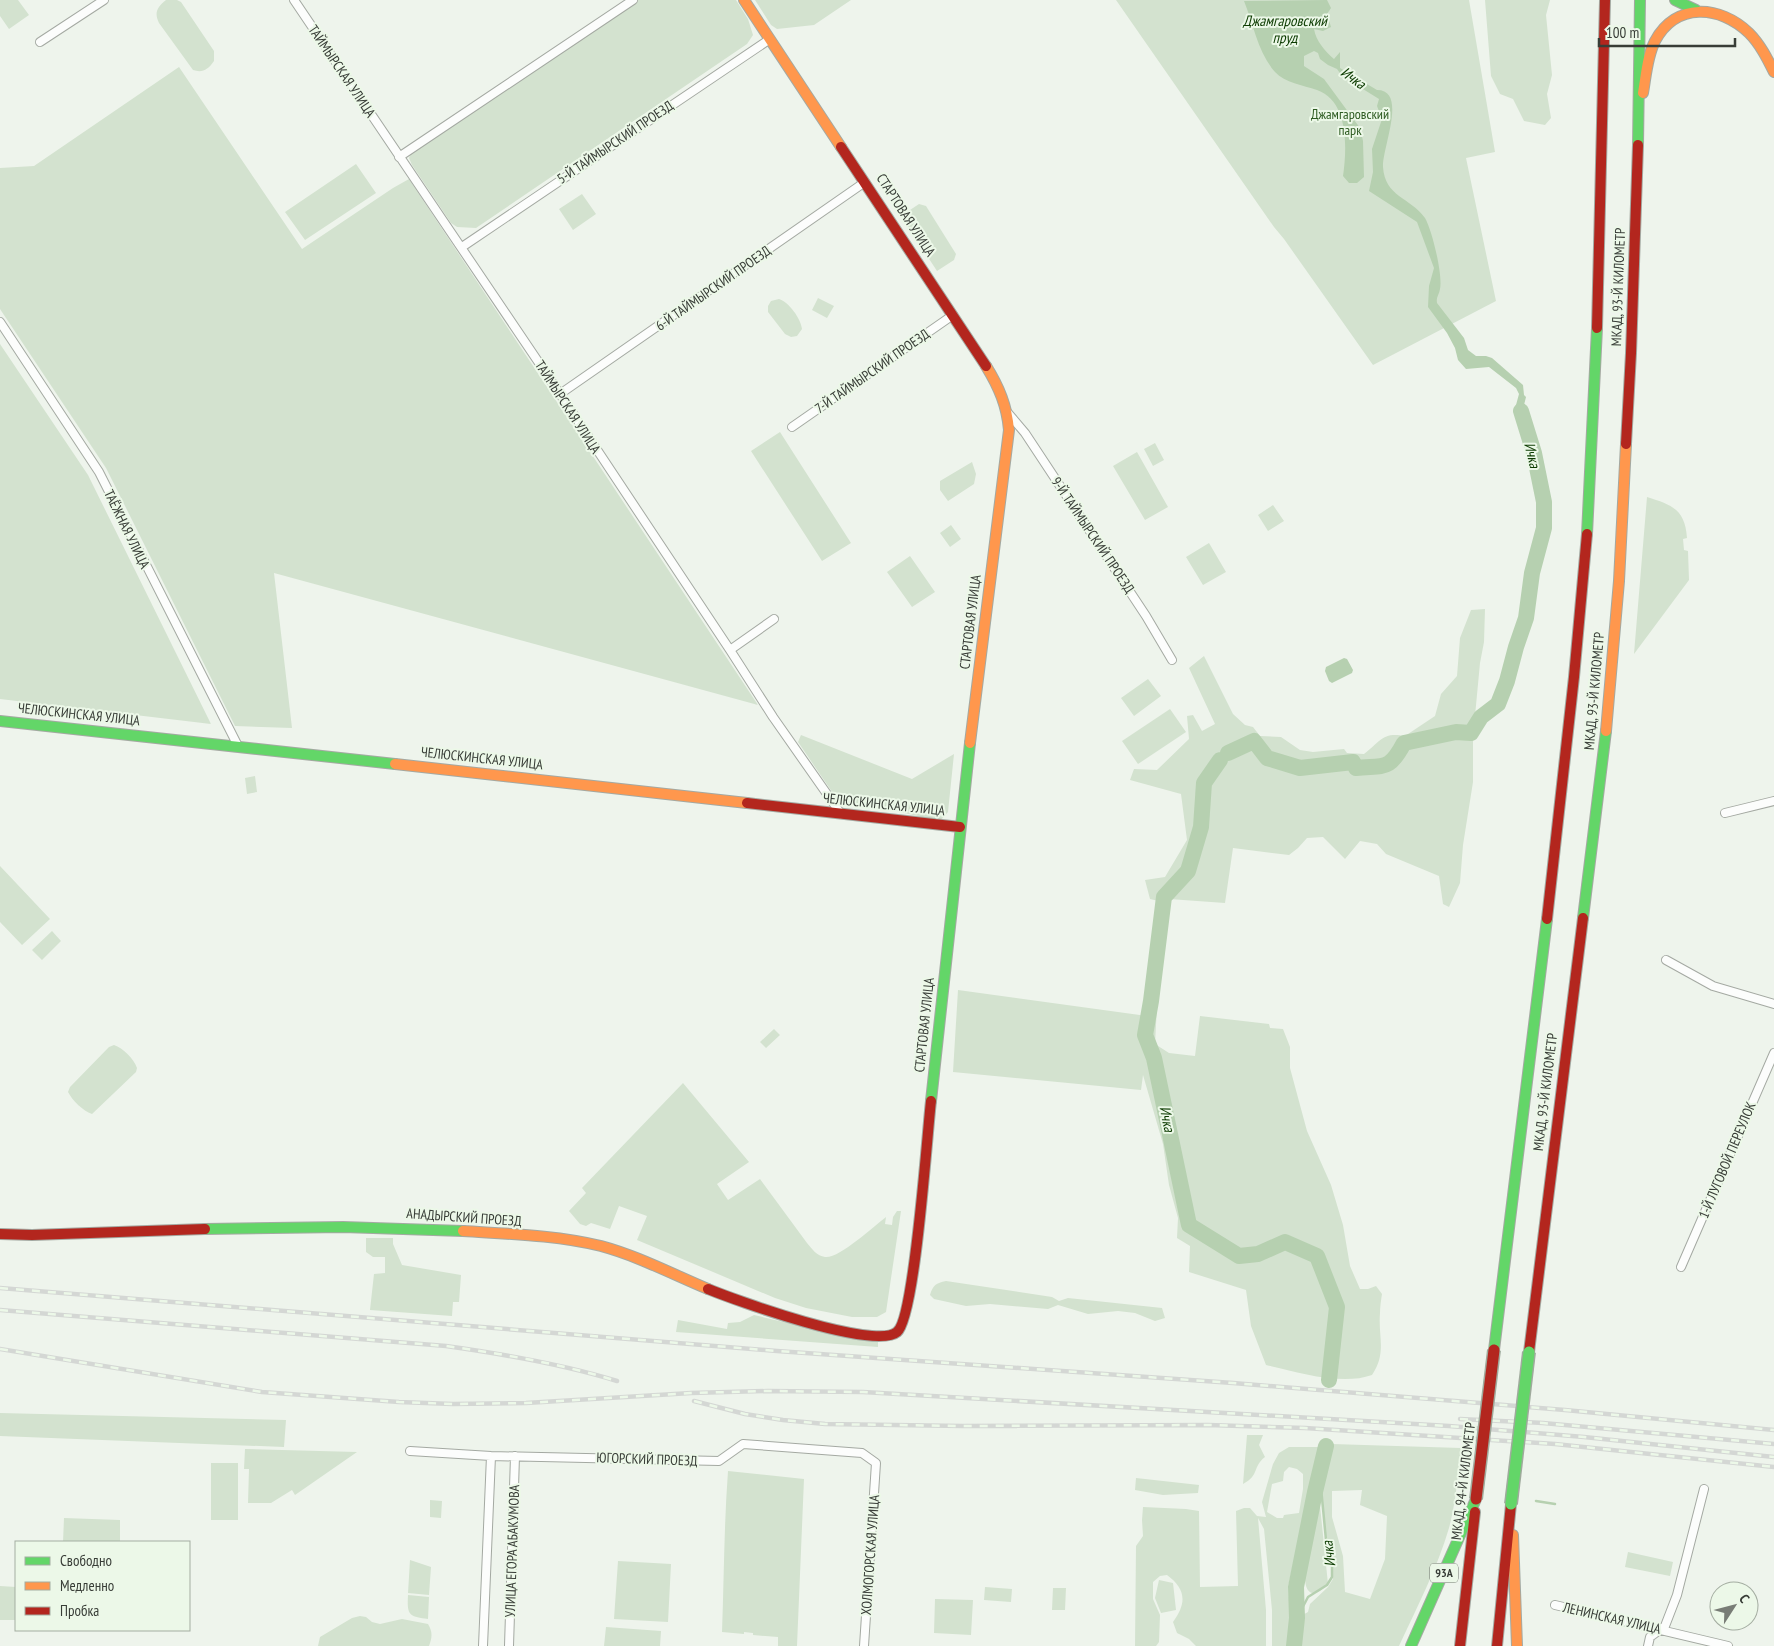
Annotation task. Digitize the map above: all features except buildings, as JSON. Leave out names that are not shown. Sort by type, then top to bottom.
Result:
[{"type":"main road","name":"СТАРТОВАЯ УЛИЦА","points":[[744,0],[953,315],[999,387],[1008,413],[1008,438],[960,827],[920,1209],[908,1306],[904,1323]]},
{"type":"main road","name":"МКАД, 93-Й КИЛОМЕТР","points":[[1494,1350],[1566,769],[1583,578],[1590,481],[1595,364],[1605,27],[1604,0]]},
{"type":"main road","name":"МКАД, 93-Й КИЛОМЕТР","points":[[1511,1504],[1609,705],[1631,353],[1641,28],[1640,0]]},
{"type":"main road","points":[[1675,0],[1738,24],[1756,41],[1774,72]]},
{"type":"main road","points":[[1638,121],[1650,53],[1655,41],[1676,17],[1686,13],[1707,13]]},
{"type":"main road","name":"ЧЕЛЮСКИНСКАЯ УЛИЦА","points":[[0,721],[960,827]]},
{"type":"main road","name":"АНАДЫРСКИЙ ПРОЕЗД","points":[[0,1234],[389,1228],[480,1232],[592,1245],[613,1250],[721,1294],[807,1323],[866,1335],[885,1336],[898,1332],[904,1323]]},
{"type":"main road","name":"МКАД, 94-Й КИЛОМЕТР","points":[[1460,1646],[1494,1350]]},
{"type":"main road","name":"93A","points":[[1411,1646],[1476,1499]]},
{"type":"main road","points":[[1498,1646],[1511,1504]]},
{"type":"main road","points":[[1511,1504],[1517,1646]]},
{"type":"street","points":[[40,42],[104,0]]},
{"type":"street","name":"ТАЙМЫРСКАЯ УЛИЦА","points":[[294,0],[462,247],[773,717],[840,814]]},
{"type":"street","points":[[399,157],[633,0]]},
{"type":"street","name":"5-Й ТАЙМЫРСКИЙ ПРОЕЗД","points":[[462,247],[770,38]]},
{"type":"street","name":"6-Й ТАЙМЫРСКИЙ ПРОЕЗД","points":[[560,394],[865,182]]},
{"type":"street","name":"7-Й ТАЙМЫРСКИЙ ПРОЕЗД","points":[[792,427],[953,315]]},
{"type":"street","name":"ТАЁЖНАЯ УЛИЦА","points":[[0,322],[99,472],[238,746]]},
{"type":"street","name":"9-Й ТАЙМЫРСКИЙ ПРОЕЗД","points":[[1008,413],[1036,449],[1146,616],[1172,660]]},
{"type":"street","points":[[730,650],[774,619]]},
{"type":"street","points":[[1725,812],[1774,801]]},
{"type":"street","points":[[1666,960],[1713,986],[1774,1004]]},
{"type":"street","name":"1-Й ЛУГОВОЙ ПЕРЕУЛОК","points":[[1680,1267],[1774,1053]]},
{"type":"street","name":"ЮГОРСКИЙ ПРОЕЗД","points":[[410,1451],[491,1456],[718,1461],[743,1444],[862,1453],[876,1463]]},
{"type":"street","name":"УЛИЦА ЕГОРА АБАКУМОВА","points":[[483,1646],[491,1456]]},
{"type":"street","name":"УЛИЦА ЕГОРА АБАКУМОВА","points":[[509,1646],[515,1456]]},
{"type":"street","name":"ХОЛМОГОРСКАЯ УЛИЦА","points":[[864,1646],[876,1463]]},
{"type":"street","points":[[1648,1646],[1650,1637],[1665,1626],[1677,1595],[1704,1489]]},
{"type":"street","name":"ЛЕНИНСКАЯ УЛИЦА","points":[[1555,1605],[1728,1646]]},
{"type":"green space","points":[[0,0],[18,0],[29,15],[9,29],[0,16]]},
{"type":"green space","points":[[166,0],[181,2],[214,51],[214,61],[207,69],[202,71],[193,70],[159,23],[157,10]]},
{"type":"green space","points":[[638,0],[736,0],[748,19],[753,35],[747,44],[476,228],[457,227],[451,223],[412,165],[409,158],[411,153]]},
{"type":"green space","points":[[755,0],[851,0],[814,25],[777,29],[771,25]]},
{"type":"green space","name":"Джамгаровский парк","points":[[1116,0],[1469,0],[1495,152],[1466,158],[1496,301],[1373,365]]},
{"type":"green space","points":[[1485,0],[1550,0],[1546,15],[1552,75],[1547,94],[1551,118],[1545,125],[1524,121],[1513,99],[1500,94],[1491,76]]},
{"type":"green space","points":[[179,67],[302,249],[409,179],[758,705],[274,573],[292,728],[235,726],[106,468],[0,309],[0,168],[34,166]]},
{"type":"green space","points":[[356,164],[376,193],[305,240],[285,212]]},
{"type":"green space","points":[[582,194],[596,214],[573,230],[559,209]]},
{"type":"green space","points":[[919,204],[926,206],[956,254],[954,260],[937,271],[901,216]]},
{"type":"green space","points":[[818,298],[834,306],[827,318],[812,310]]},
{"type":"green space","points":[[779,299],[794,311],[799,321],[802,329],[797,336],[791,337],[785,334],[768,312],[768,306],[771,301]]},
{"type":"green space","points":[[0,344],[88,475],[211,724],[0,699]]},
{"type":"green space","points":[[780,432],[851,543],[822,561],[751,451]]},
{"type":"green space","points":[[1155,443],[1164,460],[1153,466],[1144,449]]},
{"type":"green space","points":[[1137,452],[1168,507],[1145,520],[1113,466]]},
{"type":"green space","points":[[972,462],[976,474],[974,484],[948,501],[940,490],[940,481]]},
{"type":"green space","points":[[1647,497],[1670,506],[1680,514],[1686,528],[1687,538],[1683,539],[1684,550],[1688,551],[1689,580],[1634,654]]},
{"type":"green space","points":[[1273,505],[1284,521],[1268,531],[1258,515]]},
{"type":"green space","points":[[951,525],[961,539],[950,547],[940,533]]},
{"type":"green space","points":[[1209,543],[1226,572],[1203,585],[1186,557]]},
{"type":"green space","points":[[910,556],[935,592],[912,607],[887,572]]},
{"type":"green space","points":[[1485,609],[1484,642],[1480,663],[1473,737],[1473,782],[1463,845],[1460,883],[1449,907],[1443,904],[1439,876],[1386,854],[1377,844],[1360,841],[1345,859],[1323,837],[1307,838],[1289,855],[1233,848],[1225,903],[1169,899],[1158,987],[1155,1044],[1169,1053],[1195,1056],[1200,1016],[1269,1024],[1270,1028],[1283,1029],[1290,1047],[1290,1068],[1307,1131],[1331,1185],[1343,1225],[1350,1266],[1360,1289],[1376,1286],[1382,1294],[1380,1306],[1381,1352],[1377,1367],[1372,1375],[1360,1378],[1333,1379],[1266,1365],[1251,1326],[1246,1290],[1189,1272],[1190,1246],[1177,1238],[1178,1218],[1169,1185],[1163,1144],[1143,1075],[1141,1090],[953,1072],[958,990],[1147,1016],[1163,902],[1150,899],[1145,880],[1165,877],[1187,840],[1181,794],[1130,780],[1134,769],[1157,770],[1189,739],[1187,716],[1193,715],[1202,731],[1215,724],[1189,668],[1204,656],[1233,714],[1245,725],[1253,727],[1260,736],[1281,737],[1300,750],[1313,752],[1344,749],[1347,753],[1364,754],[1382,739],[1391,735],[1405,736],[1435,716],[1441,694],[1457,676],[1460,638],[1471,610]]},
{"type":"green space","points":[[1148,679],[1161,696],[1134,716],[1121,698]]},
{"type":"green space","points":[[1170,709],[1186,732],[1138,764],[1122,741]]},
{"type":"green space","points":[[801,735],[912,779],[954,754],[948,812],[940,821],[900,812],[876,804],[839,802],[798,742]]},
{"type":"green space","points":[[255,776],[257,792],[247,794],[245,778]]},
{"type":"green space","points":[[0,866],[50,919],[22,945],[0,922]]},
{"type":"green space","points":[[52,931],[61,941],[42,960],[32,950]]},
{"type":"green space","points":[[774,1029],[780,1035],[766,1048],[760,1042]]},
{"type":"green space","points":[[114,1045],[131,1058],[136,1065],[136,1072],[92,1114],[78,1105],[68,1092],[70,1087],[109,1047]]},
{"type":"green space","points":[[683,1083],[749,1162],[717,1184],[728,1200],[760,1179],[807,1243],[820,1255],[825,1257],[839,1253],[886,1217],[885,1224],[892,1225],[893,1217],[897,1211],[901,1211],[886,1312],[877,1317],[852,1317],[806,1308],[775,1298],[637,1240],[647,1216],[619,1206],[610,1229],[591,1223],[586,1226],[580,1224],[569,1211],[586,1193],[582,1188]]},
{"type":"green space","points":[[366,1238],[393,1238],[393,1244],[402,1265],[461,1275],[459,1302],[453,1302],[452,1316],[370,1310],[374,1274],[385,1273],[385,1257],[373,1257],[366,1252]]},
{"type":"green space","points":[[946,1281],[1052,1297],[1059,1301],[1068,1298],[1162,1308],[1165,1318],[1155,1321],[1135,1313],[1118,1311],[1088,1314],[1058,1305],[1048,1309],[990,1304],[966,1306],[934,1299],[930,1295],[934,1287]]},
{"type":"green space","points":[[754,1315],[878,1342],[878,1347],[676,1332],[678,1320],[727,1329],[728,1323],[740,1322]]},
{"type":"green space","points":[[0,1413],[286,1420],[284,1447],[0,1436]]},
{"type":"green space","points":[[1247,1435],[1263,1435],[1259,1445],[1265,1457],[1258,1464],[1252,1477],[1243,1484]]},
{"type":"green space","points":[[1332,1444],[1461,1448],[1449,1528],[1433,1573],[1399,1646],[1272,1646],[1272,1610],[1264,1529],[1258,1518],[1266,1610],[1266,1646],[1196,1646],[1189,1639],[1177,1633],[1173,1622],[1181,1609],[1181,1591],[1167,1575],[1160,1576],[1153,1582],[1153,1599],[1160,1615],[1159,1642],[1156,1646],[1135,1646],[1136,1546],[1143,1536],[1143,1507],[1199,1511],[1200,1587],[1238,1586],[1236,1511],[1250,1508],[1257,1516],[1266,1517],[1262,1502],[1273,1464],[1279,1453],[1289,1447],[1321,1447],[1307,1518],[1303,1520],[1288,1587],[1290,1611],[1297,1618],[1308,1612],[1310,1604],[1328,1587],[1333,1579],[1333,1564],[1326,1537],[1320,1477],[1326,1446]],"holes":[[[1289,1467],[1297,1469],[1303,1474],[1303,1489],[1299,1513],[1277,1518],[1267,1512],[1272,1484],[1283,1481],[1284,1472]],[[1362,1490],[1360,1505],[1387,1516],[1385,1559],[1370,1599],[1345,1592],[1343,1556],[1332,1517],[1332,1491]]]},
{"type":"green space","points":[[245,1449],[357,1452],[295,1495],[292,1490],[271,1503],[248,1503],[249,1469],[244,1469]]},
{"type":"green space","points":[[211,1463],[238,1463],[238,1520],[211,1520]]},
{"type":"green space","points":[[728,1471],[804,1479],[797,1646],[778,1646],[778,1637],[753,1635],[753,1633],[744,1632],[744,1634],[722,1632]]},
{"type":"green space","points":[[1136,1478],[1199,1485],[1198,1493],[1163,1495],[1135,1490]]},
{"type":"green space","points":[[1317,1496],[1319,1496],[1328,1584],[1319,1592],[1312,1593],[1307,1588],[1305,1564],[1309,1532]]},
{"type":"green space","points":[[430,1500],[442,1501],[441,1518],[430,1517]]},
{"type":"green space","points":[[64,1518],[120,1520],[120,1541],[63,1541]]},
{"type":"green space","points":[[1628,1552],[1673,1562],[1670,1576],[1625,1567]]},
{"type":"green space","points":[[410,1560],[431,1567],[429,1595],[408,1593]]},
{"type":"green space","points":[[618,1561],[671,1564],[668,1622],[614,1619]]},
{"type":"green space","points":[[1159,1580],[1173,1583],[1176,1610],[1161,1613],[1155,1598]]},
{"type":"green space","points":[[0,1586],[15,1587],[15,1620],[0,1620]]},
{"type":"green space","points":[[985,1587],[1012,1589],[1011,1602],[984,1600]]},
{"type":"green space","points":[[1053,1588],[1066,1588],[1065,1610],[1052,1610]]},
{"type":"green space","points":[[408,1595],[429,1597],[428,1619],[413,1616],[410,1613]]},
{"type":"green space","points":[[935,1599],[973,1600],[971,1635],[934,1633]]},
{"type":"green space","points":[[360,1616],[380,1624],[402,1619],[428,1624],[432,1635],[429,1646],[318,1646],[320,1637],[352,1618]]},
{"type":"green space","points":[[606,1627],[661,1631],[660,1646],[604,1646]]},
{"type":"water","name":"Джамгаровский пруд","points":[[1327,0],[1331,8],[1327,14],[1331,27],[1323,31],[1314,29],[1319,42],[1334,59],[1340,52],[1340,68],[1377,90],[1386,93],[1391,99],[1391,121],[1383,167],[1385,177],[1393,191],[1419,211],[1428,224],[1441,282],[1437,303],[1464,338],[1468,350],[1476,356],[1492,358],[1523,385],[1526,397],[1523,409],[1528,431],[1525,432],[1516,405],[1519,394],[1516,388],[1489,367],[1466,369],[1458,360],[1455,348],[1447,333],[1428,307],[1429,286],[1434,268],[1417,222],[1369,191],[1373,172],[1372,149],[1382,119],[1377,106],[1379,99],[1342,76],[1337,69],[1320,59],[1318,53],[1314,51],[1304,56],[1304,66],[1324,79],[1360,128],[1363,141],[1364,177],[1357,183],[1349,183],[1343,176],[1345,153],[1344,127],[1335,104],[1317,90],[1289,81],[1275,72],[1260,47],[1244,1]]},
{"type":"water","points":[[1344,658],[1347,659],[1353,670],[1352,673],[1332,683],[1329,681],[1325,671],[1326,667]]},
{"type":"waterway","name":"Ичка","points":[[1228,753],[1254,741],[1267,758],[1300,768],[1353,762],[1356,768],[1380,766],[1390,762],[1404,743],[1456,732],[1471,733],[1481,717],[1498,704],[1526,618],[1532,573],[1544,528],[1544,502],[1534,453],[1521,411]]},
{"type":"waterway","name":"Ичка","points":[[1220,760],[1204,783],[1201,827],[1188,871],[1164,897],[1145,1035],[1154,1058],[1189,1225],[1239,1256],[1258,1254],[1285,1242],[1317,1256],[1337,1307],[1329,1380]]},
{"type":"waterway","name":"Ичка","points":[[1294,1646],[1297,1618],[1296,1587],[1326,1446]]},
{"type":"waterway","name":"Ичка","points":[[1297,1618],[1308,1597],[1327,1585],[1332,1577],[1332,1564],[1326,1540],[1320,1477]]},
{"type":"waterway","points":[[1536,1501],[1555,1504]]},
{"type":"railway","points":[[0,1288],[777,1351],[1233,1383],[1565,1410],[1774,1430]]},
{"type":"railway","points":[[0,1310],[446,1346],[532,1360],[575,1369],[617,1381]]},
{"type":"railway","points":[[0,1349],[262,1392],[399,1402],[453,1404],[526,1403],[691,1393],[768,1391],[863,1392],[1449,1426],[1584,1437],[1774,1457]]},
{"type":"railway","points":[[694,1401],[745,1414],[825,1424],[963,1426],[1208,1425],[1305,1428],[1555,1444],[1774,1467]]},
{"type":"railway","points":[[1460,1419],[1543,1423],[1774,1444]]},
{"type":"traffic: fast","points":[[1638,145],[1640,0]]},
{"type":"traffic: fast","points":[[1675,0],[1696,10]]},
{"type":"traffic: fast","points":[[1587,534],[1597,328]]},
{"type":"traffic: fast","points":[[0,721],[395,764]]},
{"type":"traffic: fast","points":[[1583,918],[1606,731]]},
{"type":"traffic: fast","points":[[931,1101],[970,743]]},
{"type":"traffic: fast","points":[[1494,1350],[1547,919]]},
{"type":"traffic: fast","points":[[205,1229],[343,1227],[463,1231]]},
{"type":"traffic: fast","points":[[1511,1504],[1529,1352]]},
{"type":"traffic: fast","points":[[1411,1646],[1476,1499]]},
{"type":"traffic: slow","points":[[744,0],[841,147]]},
{"type":"traffic: slow","points":[[1643,93],[1648,60],[1655,41],[1664,28],[1674,19],[1686,14],[1712,13],[1725,17],[1737,24],[1757,42],[1774,72]]},
{"type":"traffic: slow","points":[[970,743],[1009,430],[1002,397],[986,366]]},
{"type":"traffic: slow","points":[[1606,731],[1619,581],[1626,444]]},
{"type":"traffic: slow","points":[[395,764],[747,803]]},
{"type":"traffic: slow","points":[[463,1231],[550,1237],[601,1246],[642,1260],[708,1289]]},
{"type":"traffic: slow","points":[[1513,1535],[1517,1646]]},
{"type":"traffic: jam","points":[[1597,328],[1605,0]]},
{"type":"traffic: jam","points":[[1626,444],[1638,145]]},
{"type":"traffic: jam","points":[[841,147],[986,366]]},
{"type":"traffic: jam","points":[[1547,919],[1574,677],[1587,534]]},
{"type":"traffic: jam","points":[[747,803],[960,827]]},
{"type":"traffic: jam","points":[[1529,1352],[1583,918]]},
{"type":"traffic: jam","points":[[708,1289],[804,1322],[835,1330],[862,1335],[884,1336],[897,1332],[903,1319],[915,1261],[931,1101]]},
{"type":"traffic: jam","points":[[0,1234],[32,1235],[205,1229]]},
{"type":"traffic: jam","points":[[1476,1499],[1494,1350]]},
{"type":"traffic: jam","points":[[1497,1646],[1511,1504]]},
{"type":"traffic: jam","points":[[1460,1646],[1475,1512]]}]
